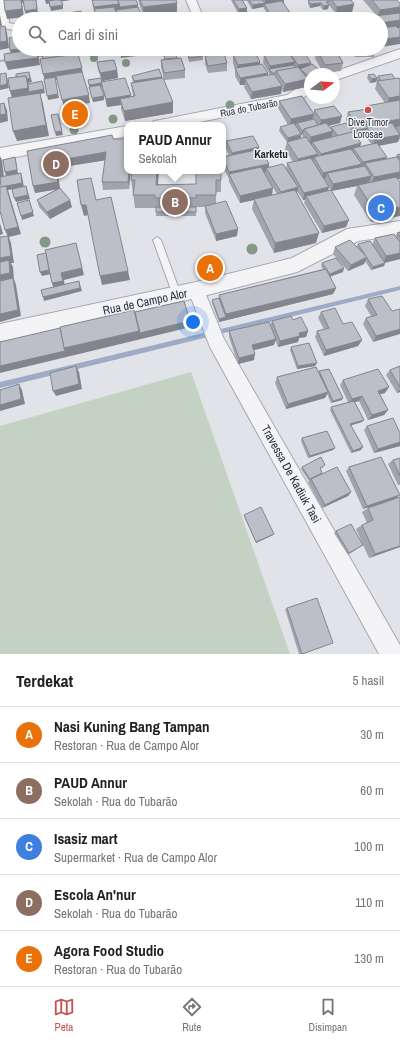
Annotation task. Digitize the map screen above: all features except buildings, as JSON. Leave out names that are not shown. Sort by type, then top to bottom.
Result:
[{"type":"street","points":[[2,0],[4,25],[12,27]]},
{"type":"street","points":[[191,0],[196,12]]},
{"type":"street","points":[[340,74],[400,53]]},
{"type":"street","name":"Rua do Tubarão","points":[[175,122],[292,99],[304,90]]},
{"type":"street","points":[[0,154],[124,132]]},
{"type":"street","name":"Rua de Campo Alor","points":[[0,333],[186,292],[297,264],[354,234],[400,228]]},
{"type":"street","name":"Travessa De Kadiuk Tasi","points":[[186,292],[208,323],[216,342],[392,654]]},
{"type":"lane","points":[[157,240],[186,292]]},
{"type":"green space","points":[[191,372],[290,654],[0,654],[0,426]]},
{"type":"waterway","points":[[32,57],[41,56]]},
{"type":"waterway","points":[[0,61],[12,59]]},
{"type":"waterway","points":[[0,385],[400,288]]},
{"type":"place","name":"Dive Timor Lorosae","points":[[368,110]]},
{"type":"place","name":"Agora Food Studio","points":[[75,114]]},
{"type":"place","name":"Escola An'nur","points":[[56,164]]},
{"type":"place","name":"PAUD Annur","points":[[175,202]]},
{"type":"place","name":"Isasiz mart","points":[[381,208]]},
{"type":"place","name":"Nasi Kuning Bang Tampan","points":[[210,268]]},
{"type":"district","name":"Karketu","points":[[271,154]]}]
